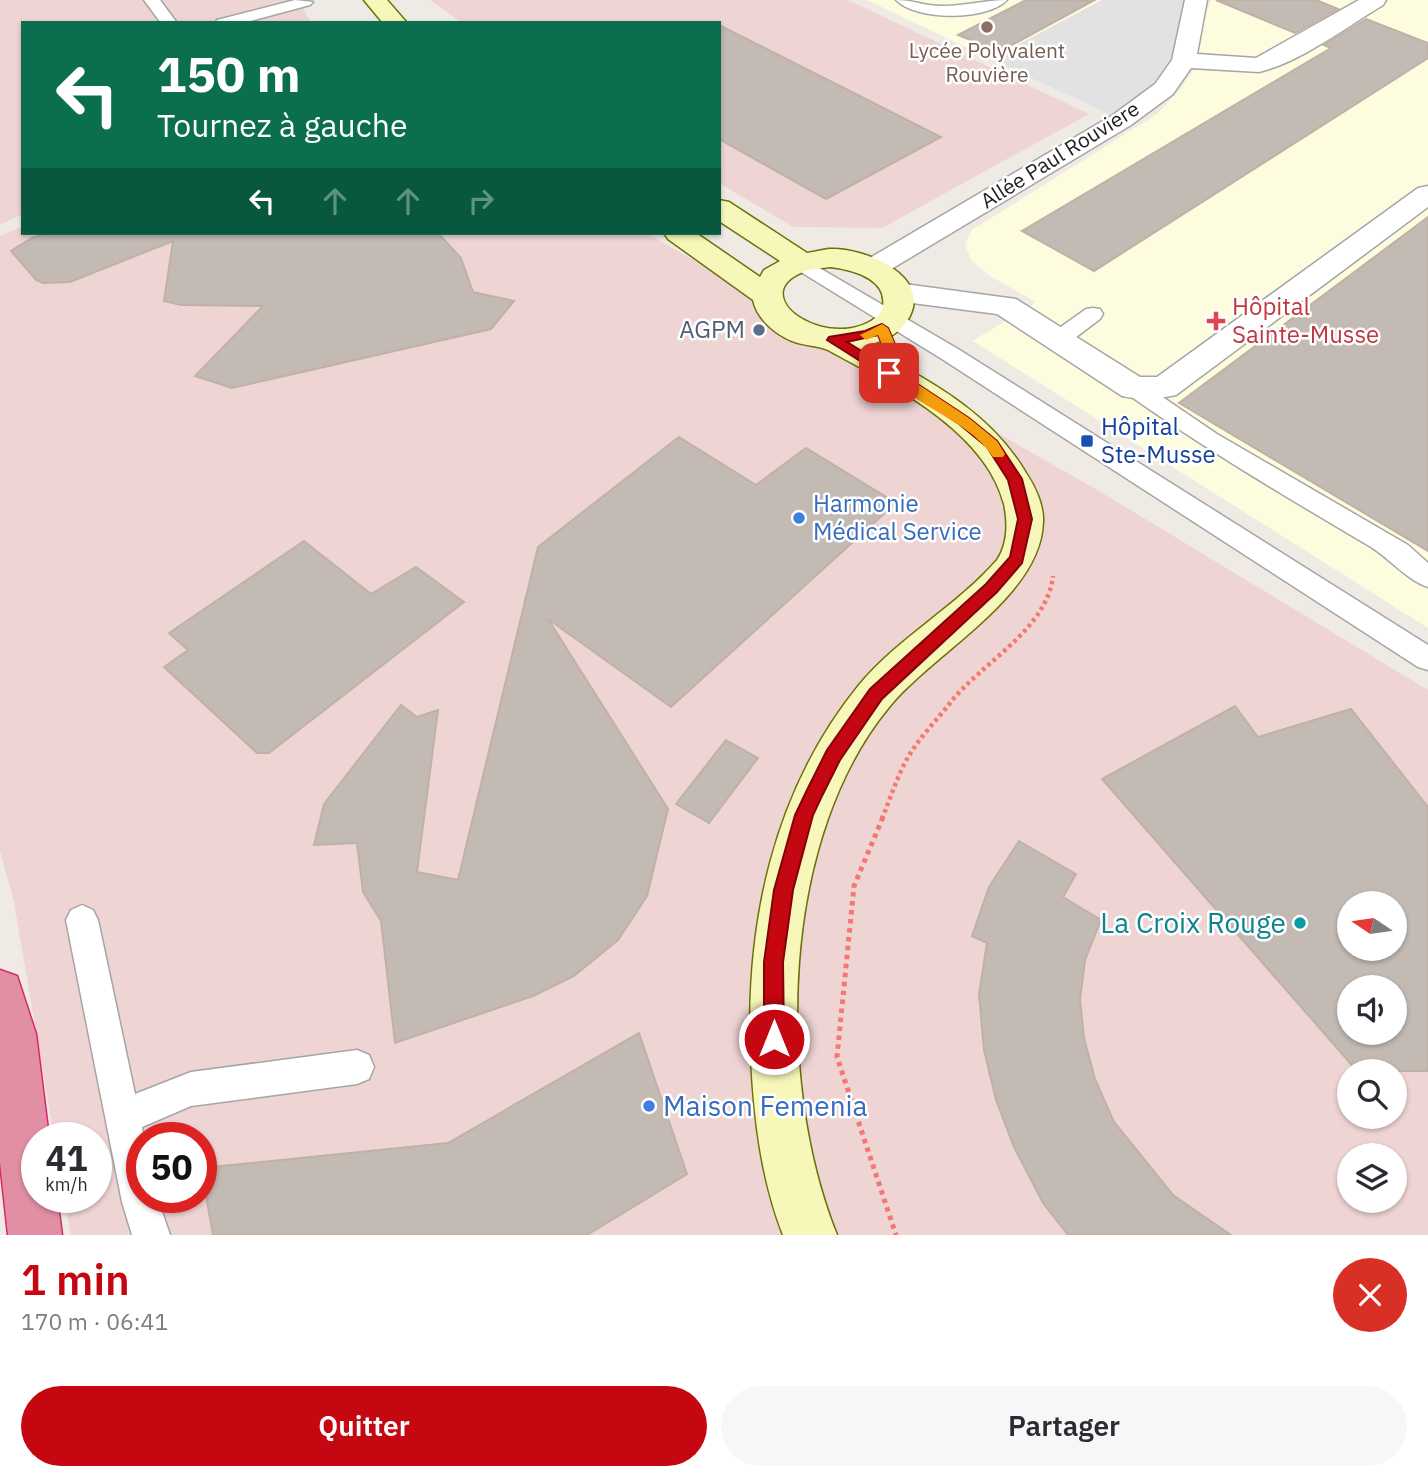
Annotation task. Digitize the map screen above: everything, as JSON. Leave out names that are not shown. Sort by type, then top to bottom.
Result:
[{"type":"highway","points":[[0,993],[11,1034],[35,1235]]},
{"type":"main road","points":[[375,0],[394,21]]},
{"type":"main road","points":[[721,209],[801,262]]},
{"type":"main road","points":[[681,235],[765,294]]},
{"type":"main road","points":[[890,313],[868,335],[833,340],[811,337],[792,330],[777,320],[767,307],[765,294],[771,281],[783,270],[801,262],[830,258],[873,268],[888,279],[890,313],[905,382]]},
{"type":"main road","points":[[810,1235],[781,1130],[774,1039],[774,962],[783,890],[804,815],[833,755],[876,694],[992,588],[1017,559],[1025,519],[1015,479],[992,444],[964,421],[905,382],[833,340]]},
{"type":"street","name":"Allée Paul Rouviere","points":[[873,268],[1122,120],[1164,89],[1184,60],[1196,0]]},
{"type":"street","points":[[1184,60],[1259,65],[1277,58],[1375,0]]},
{"type":"street","points":[[890,313],[1005,306],[1135,388],[1165,387],[1428,194]]},
{"type":"lane","points":[[154,2],[177,0]]},
{"type":"lane","points":[[904,0],[925,10],[938,10],[977,9],[999,0]]},
{"type":"lane","points":[[154,2],[168,21]]},
{"type":"lane","points":[[231,21],[305,2]]},
{"type":"lane","points":[[721,219],[890,313],[1428,659]]},
{"type":"lane","points":[[1059,339],[1093,314]]},
{"type":"lane","points":[[1135,388],[1209,440],[1399,552],[1428,578]]},
{"type":"lane","points":[[82,920],[140,1202],[151,1235]]},
{"type":"lane","points":[[123,1117],[191,1089],[357,1067]]},
{"type":"path","points":[[896,1235],[837,1057],[854,886],[907,759],[952,700],[1018,638],[1037,614],[1052,585],[1053,572]]},
{"type":"shaded area","points":[[0,0],[299,0],[310,21],[21,21],[21,215],[0,225]]},
{"type":"shaded area","points":[[430,0],[848,0],[1089,114],[882,228],[793,227],[721,184],[721,21],[459,21]]},
{"type":"shaded area","name":"Lycée Polyvalent Rouvière","points":[[867,0],[1102,0],[991,59]]},
{"type":"shaded area","points":[[1102,0],[1196,0],[1184,60],[1122,120],[991,59]]},
{"type":"shaded area","name":"Hôpital Sainte-Musse","points":[[1211,0],[1428,0],[1428,628],[973,341],[1036,302],[990,276],[971,260],[965,244],[972,230],[1157,114],[1180,90],[1195,67],[1201,27]]},
{"type":"shaded area","points":[[21,227],[21,235],[650,235],[1099,491],[1428,690],[1428,1235],[71,1235],[67,1213],[112,1213],[112,1122],[51,1122],[14,902],[0,851],[0,236]]},
{"type":"building","points":[[1026,0],[1093,1],[999,52],[958,35]]},
{"type":"building","points":[[1216,0],[1316,0],[1338,9],[1295,33]]},
{"type":"building","points":[[1366,19],[1428,43],[1428,58],[1094,271],[1022,231],[1331,48],[1324,45]]},
{"type":"building","points":[[721,26],[941,137],[826,199],[721,140]]},
{"type":"building","name":"Hôpital Sainte-Musse","points":[[1428,217],[1428,551],[1179,403]]},
{"type":"building","points":[[42,235],[440,235],[461,258],[473,292],[514,301],[491,329],[232,388],[195,376],[263,306],[181,305],[164,301],[173,241],[70,282],[43,283],[36,280],[11,251]]},
{"type":"building","points":[[679,437],[756,485],[806,448],[896,503],[671,707],[548,619],[668,809],[647,896],[618,940],[574,976],[533,996],[395,1043],[381,921],[363,892],[357,843],[314,845],[324,804],[401,705],[417,717],[438,710],[417,872],[458,880],[538,547]]},
{"type":"building","points":[[304,541],[371,594],[416,567],[464,602],[269,753],[257,753],[164,667],[188,650],[169,633]]},
{"type":"building","name":"La Croix Rouge","points":[[1235,706],[1258,737],[1351,709],[1428,807],[1428,1071],[1407,1071],[1407,1059],[1347,1059],[1102,779]]},
{"type":"building","points":[[726,740],[758,758],[709,823],[676,804]]},
{"type":"building","points":[[1019,841],[1076,874],[1063,897],[1101,920],[1085,960],[1080,1000],[1084,1038],[1095,1079],[1114,1122],[1173,1195],[1231,1235],[1068,1235],[1043,1203],[1014,1147],[996,1100],[984,1050],[979,994],[987,943],[972,936],[989,887]]},
{"type":"building","points":[[639,1033],[687,1174],[587,1235],[213,1235],[209,1213],[217,1213],[217,1166],[448,1143]]},
{"type":"slow traffic","points":[[866,335],[882,328],[905,382],[964,421],[992,444],[998,454]]},
{"type":"place","name":"Lycée Polyvalent Rouvière","points":[[987,27]]},
{"type":"place","name":"Hôpital Sainte-Musse","points":[[1216,321]]},
{"type":"place","name":"AGPM","points":[[759,330]]},
{"type":"place","name":"Hôpital Ste-Musse","points":[[1087,441]]},
{"type":"place","name":"Harmonie Médical Service","points":[[799,518]]},
{"type":"place","name":"La Croix Rouge","points":[[1300,923]]},
{"type":"place","name":"Maison Femenia","points":[[649,1106]]},
{"type":"route","points":[[774,1039],[774,962],[783,890],[804,815],[833,755],[876,694],[992,588],[1017,559],[1025,519],[1015,479],[992,444],[964,421],[905,382],[882,328],[852,339],[833,340],[889,373]]}]
